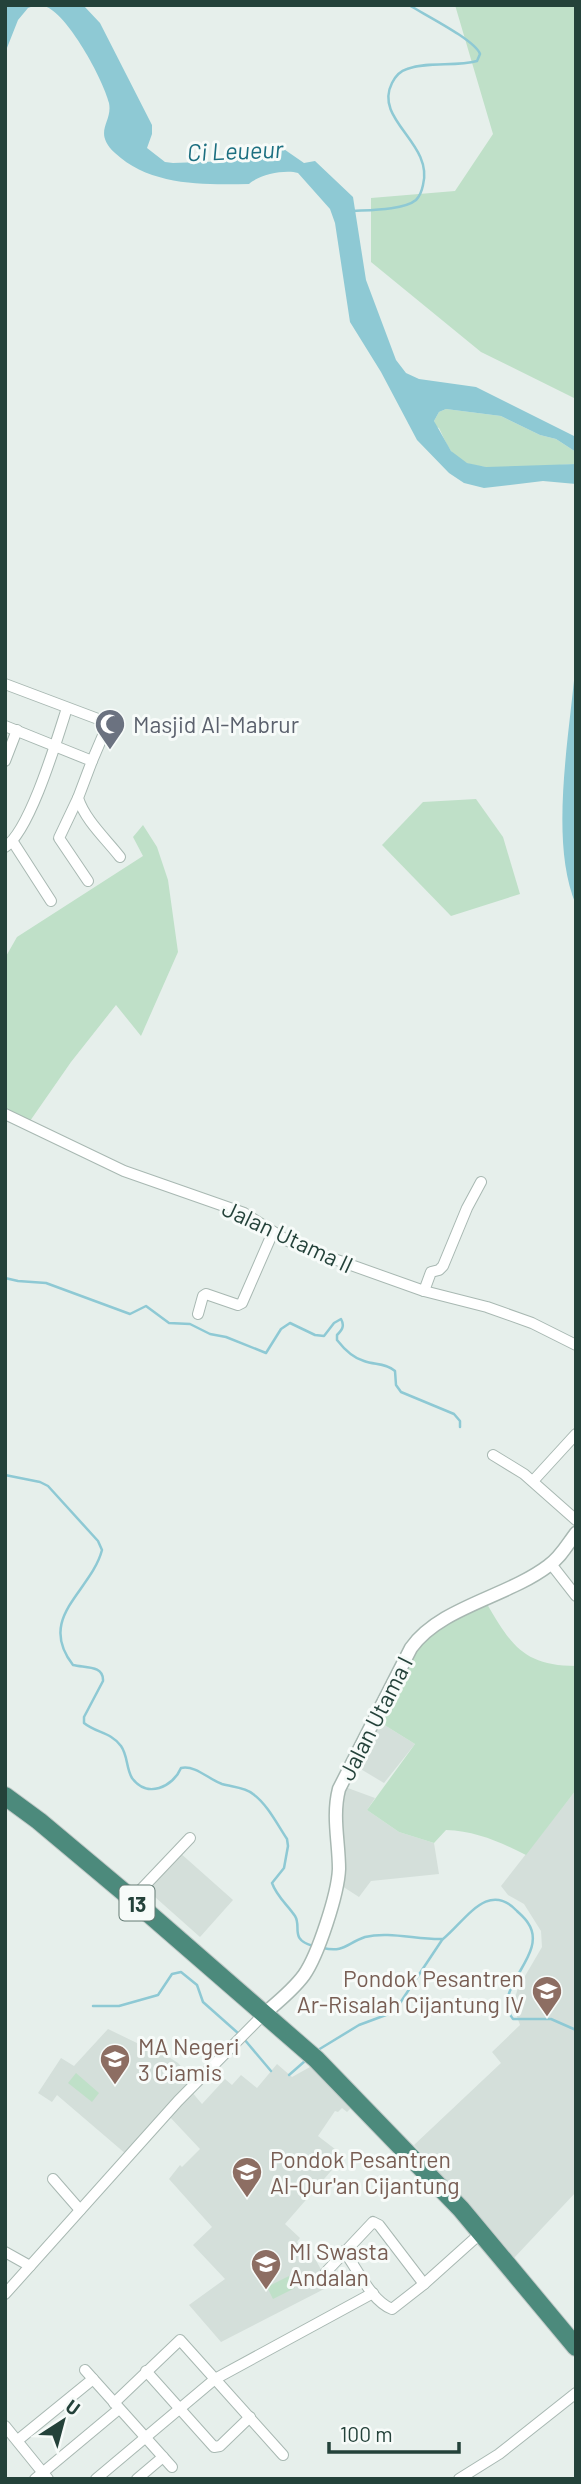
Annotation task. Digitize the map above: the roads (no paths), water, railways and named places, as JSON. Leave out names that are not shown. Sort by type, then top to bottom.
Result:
[{"type":"highway","name":"13","points":[[5,1796],[132,1899],[312,2055],[482,2232],[576,2347]]},
{"type":"street","points":[[5,684],[108,724],[60,838],[88,881]]},
{"type":"street","points":[[51,901],[9,845],[25,820],[67,708]]},
{"type":"street","points":[[5,726],[92,761]]},
{"type":"street","points":[[5,761],[16,730]]},
{"type":"street","points":[[78,797],[86,815],[120,857]]},
{"type":"street","name":"Jalan Utama II","points":[[5,1114],[124,1171],[236,1209],[306,1249],[339,1262],[520,1318],[576,1345]]},
{"type":"street","points":[[424,1289],[430,1274],[443,1266],[481,1182]]},
{"type":"street","points":[[198,1314],[206,1294],[238,1305],[242,1303],[273,1232]]},
{"type":"street","points":[[533,1481],[576,1434]]},
{"type":"street","points":[[493,1455],[533,1481],[576,1520]]},
{"type":"street","name":"Jalan Utama I","points":[[265,2013],[298,1982],[316,1950],[338,1875],[335,1812],[339,1789],[411,1648],[423,1632],[440,1620],[494,1596],[551,1564],[576,1533]]},
{"type":"street","points":[[551,1564],[576,1596]]},
{"type":"street","points":[[132,1899],[190,1838]]},
{"type":"street","points":[[5,2294],[186,2092],[265,2013]]},
{"type":"street","points":[[53,2179],[79,2210]]},
{"type":"street","points":[[326,2272],[369,2224],[374,2222],[424,2284]]},
{"type":"street","points":[[344,2251],[373,2293],[387,2308],[392,2309],[482,2232]]},
{"type":"street","points":[[5,2252],[30,2266]]},
{"type":"street","points":[[96,2479],[215,2379],[251,2362],[373,2293]]},
{"type":"street","points":[[5,2426],[18,2440],[42,2476],[180,2340],[283,2455]]},
{"type":"street","points":[[85,2370],[172,2467]]},
{"type":"street","points":[[146,2371],[178,2409],[217,2447],[250,2417]]},
{"type":"street","points":[[18,2440],[93,2379]]},
{"type":"street","points":[[459,2479],[499,2454],[576,2393]]},
{"type":"street","points":[[137,2479],[163,2457]]},
{"type":"water","points":[[5,5],[84,6],[100,23],[152,125],[147,148],[165,162],[229,161],[278,145],[304,163],[315,161],[353,197],[366,280],[396,360],[406,373],[419,379],[476,387],[576,437],[576,452],[556,439],[540,435],[501,416],[446,409],[439,412],[434,421],[451,451],[467,463],[486,467],[576,464],[576,484],[543,481],[484,488],[464,483],[449,473],[417,440],[381,372],[350,322],[335,223],[330,209],[298,173],[272,174],[249,184],[214,184],[161,178],[129,164],[115,153],[105,139],[109,110],[106,93],[83,48],[63,21],[44,6],[28,8],[18,20],[5,53]]},
{"type":"water","points":[[576,658],[576,905],[563,849],[562,817]]},
{"type":"waterway","points":[[353,211],[403,206],[416,200],[422,189],[424,170],[420,157],[390,109],[388,96],[396,76],[415,67],[477,61],[480,54],[460,35],[409,5]]},
{"type":"waterway","points":[[5,1278],[46,1283],[130,1314],[146,1306],[169,1323],[190,1324],[210,1334],[226,1337],[266,1353],[281,1329],[290,1323],[315,1335],[324,1336],[334,1323],[341,1319],[343,1326],[337,1340],[346,1350],[360,1360],[392,1368],[395,1371],[396,1385],[401,1392],[454,1414],[460,1421],[460,1427]]},
{"type":"waterway","points":[[5,1475],[48,1486],[98,1541],[102,1550],[88,1579],[70,1605],[60,1633],[63,1648],[73,1665],[93,1668],[102,1676],[103,1681],[84,1717],[84,1723],[117,1741],[123,1750],[132,1778],[145,1788],[166,1785],[181,1768],[186,1768],[197,1770],[222,1784],[246,1790],[258,1798],[287,1839],[284,1868],[272,1883],[295,1916],[301,1940],[313,1946]]},
{"type":"waterway","points":[[323,1948],[341,1948],[374,1935],[443,1939],[478,1906],[496,1900],[506,1903],[525,1919],[533,1935],[527,1960],[508,1996],[508,2008],[513,2019],[551,2019],[576,2030]]},
{"type":"waterway","points":[[318,2050],[359,2025],[394,2012],[442,1940]]},
{"type":"waterway","points":[[93,2006],[119,2006],[158,1995],[172,1974],[181,1972],[197,1985],[203,2002],[239,2034]]},
{"type":"waterway","points":[[244,2039],[271,2071]]},
{"type":"waterway","points":[[289,2075],[305,2061]]},
{"type":"place","name":"Masjid Al-Mabrur","points":[[110,751]]},
{"type":"place","name":"Pondok Pesantren Ar-Risalah Cijantung IV","points":[[547,2018]]},
{"type":"place","name":"MA Negeri 3 Ciamis","points":[[115,2086]]},
{"type":"place","name":"Pondok Pesantren Al-Qur'an Cijantung","points":[[247,2199]]},
{"type":"place","name":"MI Swasta Andalan","points":[[266,2291]]},
{"type":"water label","name":"Ci Leueur","points":[[235,150]]}]
